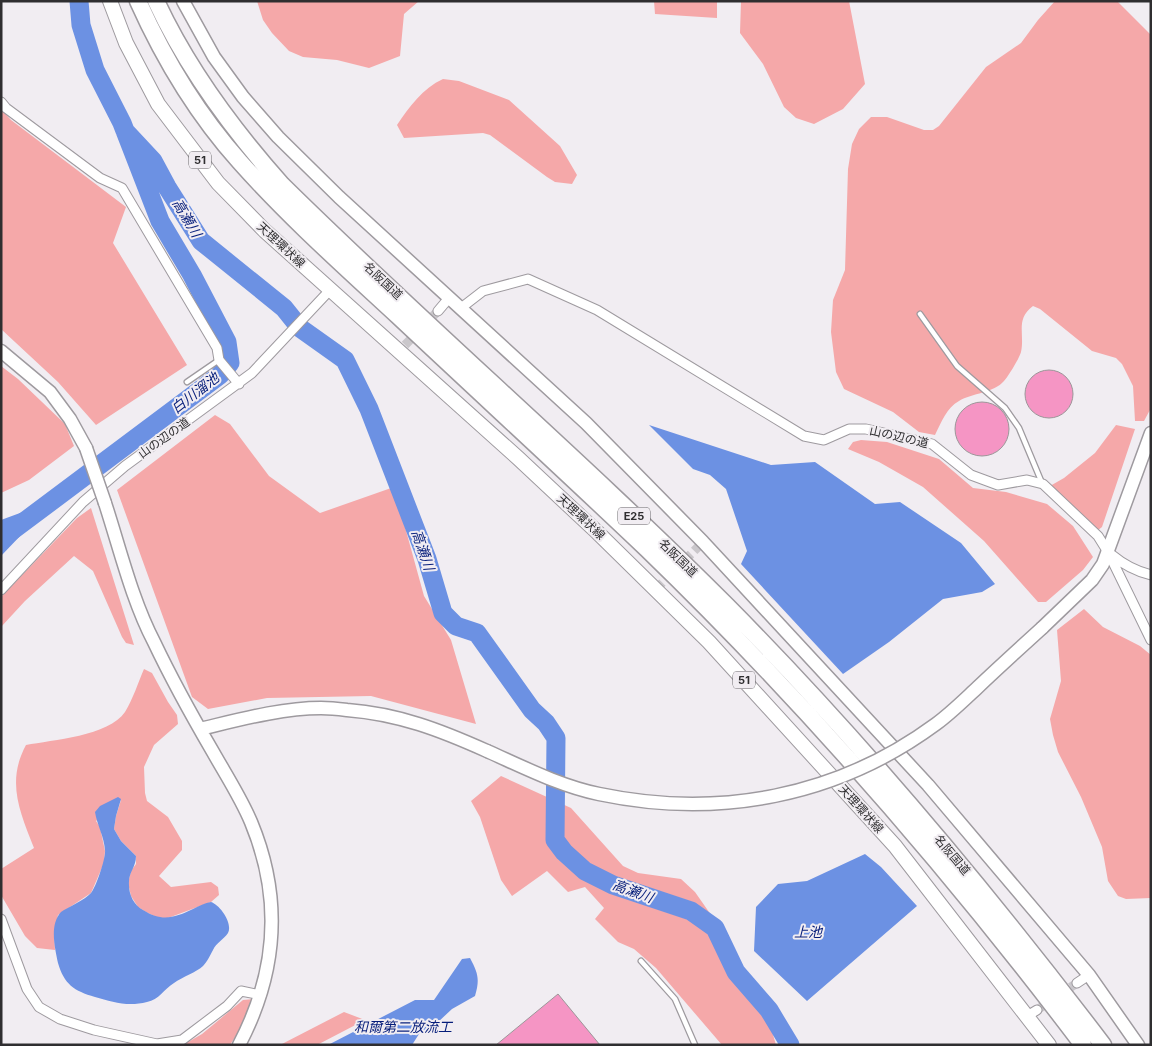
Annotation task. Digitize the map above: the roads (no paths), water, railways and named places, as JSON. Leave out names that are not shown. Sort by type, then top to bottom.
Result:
[{"type":"highway","name":"名阪国道","points":[[138,1],[164,53],[185,88],[238,160],[306,231],[644,546],[770,672],[842,750],[945,871],[1084,1045]]},
{"type":"highway","name":"名阪国道","points":[[156,1],[179,46],[224,116],[282,185],[655,536],[790,671],[907,801],[1019,936],[1103,1045]]},
{"type":"highway","points":[[164,1],[206,79],[250,149]]},
{"type":"main road","name":"天理環状線","points":[[110,1],[126,43],[158,104],[218,182],[265,231],[330,290],[402,348],[597,532],[709,642],[895,846],[1032,1013],[1049,1045]]},
{"type":"street","points":[[184,1],[214,57],[243,97],[278,137],[339,197],[586,423],[703,542],[928,785],[1089,975],[1138,1045]]},
{"type":"street","points":[[1,102],[6,108],[92,172],[122,188],[217,348],[219,360],[239,384]]},
{"type":"street","name":"山の辺の道","points":[[461,308],[483,291],[528,279],[597,310],[804,436],[824,440],[849,429],[866,429],[932,444],[971,476],[998,485],[1027,480],[1043,484]]},
{"type":"street","name":"山の辺の道","points":[[1,590],[83,502],[125,466],[252,373],[330,290]]},
{"type":"street","points":[[438,311],[449,298]]},
{"type":"street","points":[[1,351],[50,392],[70,419],[86,448],[152,639],[240,800],[251,823],[263,857],[270,892],[272,935],[268,966],[261,995],[252,1020],[239,1045]]},
{"type":"street","points":[[200,729],[266,714],[321,708],[369,712],[407,719],[451,735],[550,778],[598,794],[680,805],[733,803],[767,798],[818,785],[880,759],[936,724],[1092,580],[1103,564],[1108,552],[1151,433]]},
{"type":"street","points":[[1043,484],[1098,536],[1108,552],[1151,640]]},
{"type":"street","points":[[1108,552],[1123,564],[1151,575]]},
{"type":"street","points":[[1,919],[27,990],[40,1006],[60,1019],[94,1030],[157,1044],[182,1040],[227,1006],[241,991],[261,995]]},
{"type":"street","points":[[1077,983],[1089,975]]},
{"type":"lane","points":[[920,314],[957,366],[1006,408],[1019,428],[1043,484]]},
{"type":"lane","points":[[187,382],[219,360]]},
{"type":"lane","points":[[641,962],[675,998],[695,1045]]},
{"type":"water","points":[[649,425],[771,465],[815,462],[875,504],[900,502],[961,543],[995,584],[982,592],[943,599],[889,642],[843,674],[741,564],[747,551],[726,489],[710,475],[693,469]]},
{"type":"water","points":[[39,506],[43,512],[1,556],[1,520]]},
{"type":"water","points":[[118,797],[121,799],[114,829],[121,841],[136,856],[129,885],[131,896],[135,903],[150,914],[168,917],[180,915],[211,902],[222,910],[229,924],[228,933],[216,945],[203,966],[170,985],[151,1001],[127,1004],[88,995],[71,986],[60,970],[54,944],[54,930],[57,917],[61,912],[91,893],[102,866],[105,854],[104,845],[95,812],[100,806]]},
{"type":"water","name":"上池","points":[[865,854],[881,867],[917,906],[807,1001],[754,951],[756,907],[778,884],[807,881]]},
{"type":"water","name":"和爾第二放流工","points":[[470,958],[477,976],[475,996],[452,1009],[437,1023],[419,1034],[412,1045],[328,1045],[415,1000],[434,1000],[462,959]]},
{"type":"waterway","name":"白川溜池","points":[[1,539],[220,375],[230,363],[227,342],[192,275],[160,221],[122,123],[95,70],[81,25],[79,1]]},
{"type":"waterway","name":"高瀬川","points":[[125,131],[153,161],[201,241],[284,308],[300,328],[345,360],[369,409],[427,559],[443,613],[456,626],[477,633],[532,710],[546,723],[556,738],[555,840],[564,852],[585,871],[613,885],[691,911],[715,928],[736,972],[769,1010],[790,1045]]},
{"type":"tunnel","points":[[405,345],[438,311]]},
{"type":"tunnel","points":[[656,589],[703,542]]},
{"type":"tunnel","points":[[1037,1010],[1077,983]]}]
